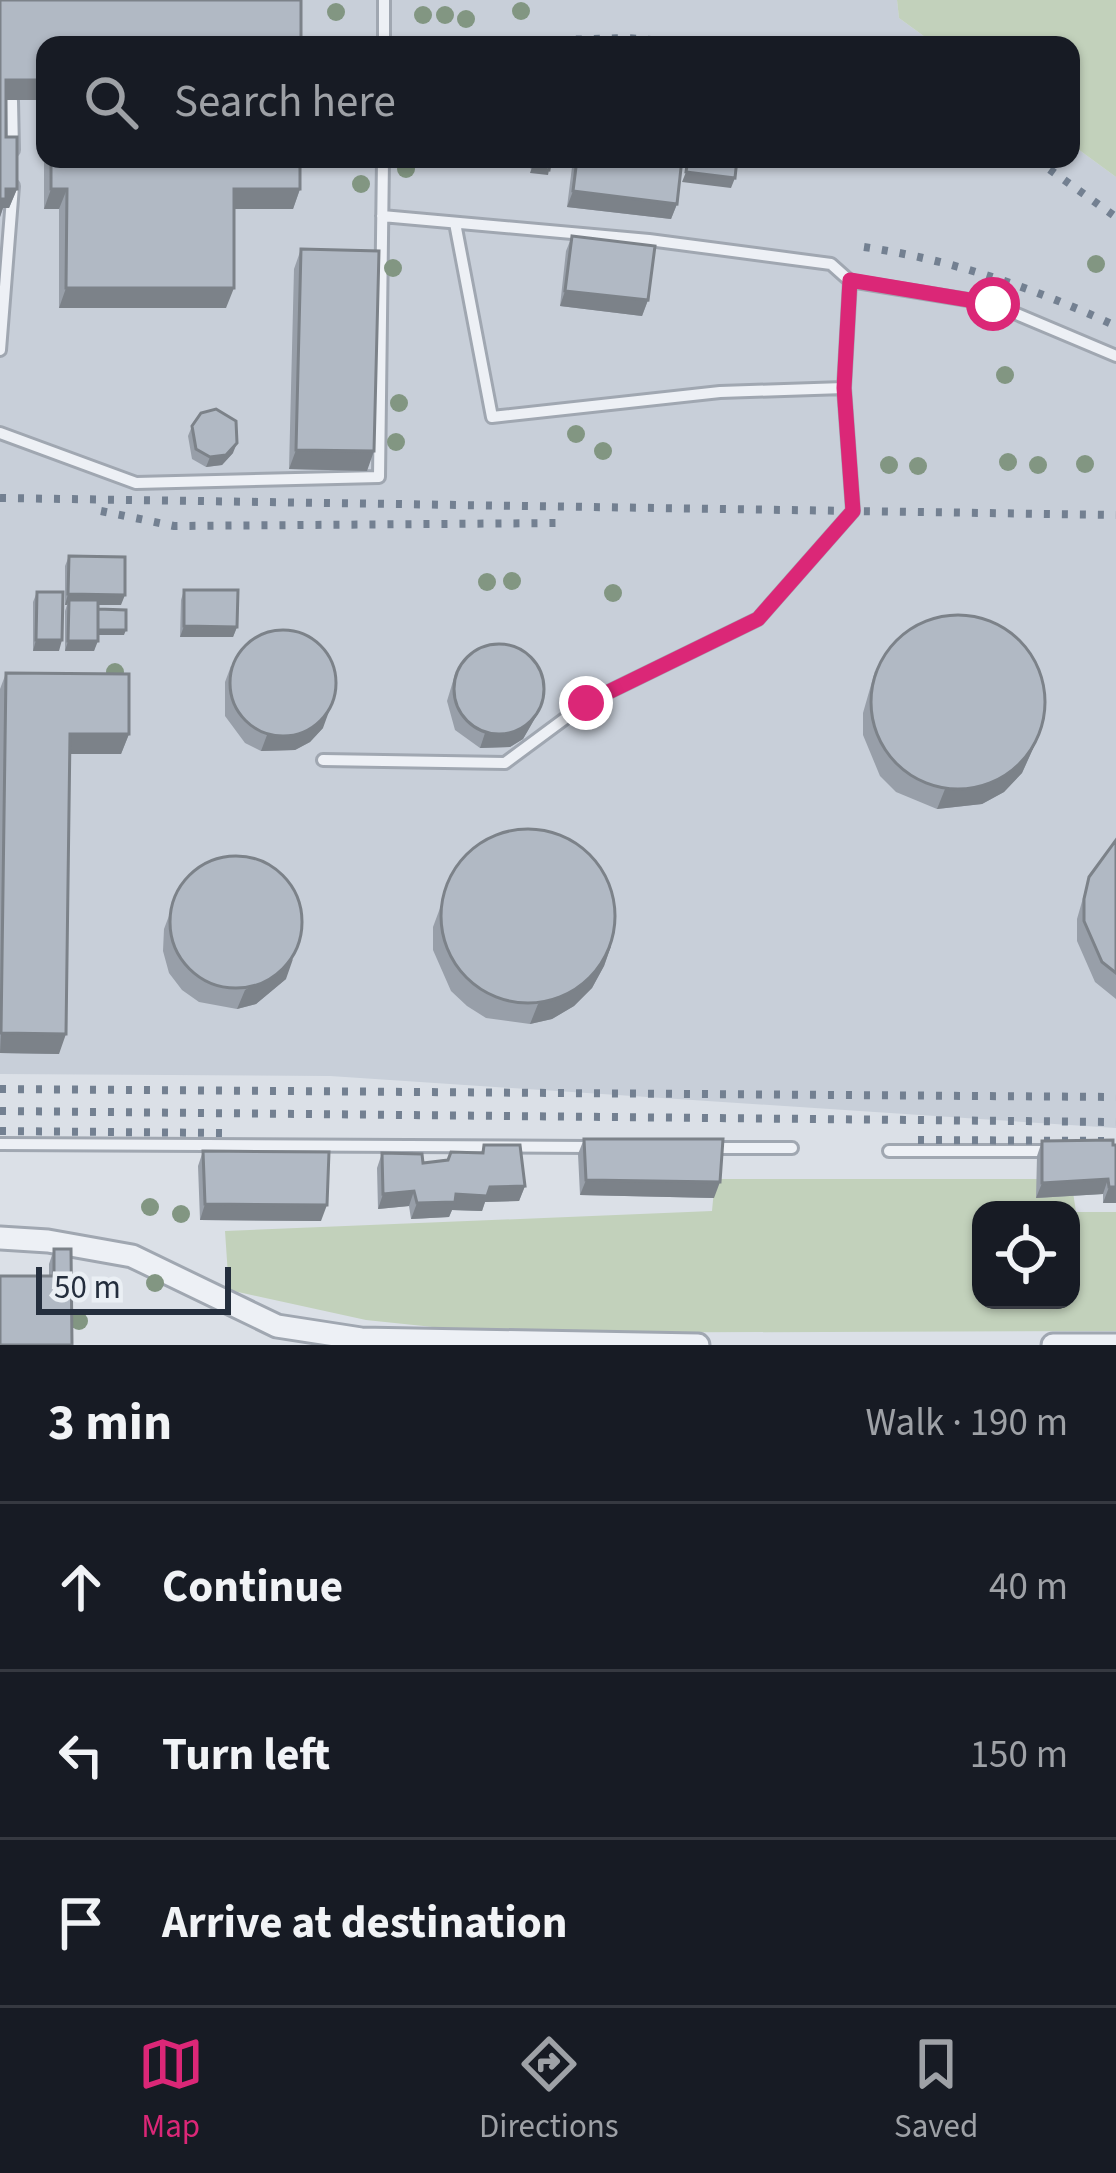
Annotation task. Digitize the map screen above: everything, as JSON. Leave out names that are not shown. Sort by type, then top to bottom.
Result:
[{"type":"street","points":[[0,1238],[49,1241],[132,1256],[278,1326],[361,1339],[698,1345]]},
{"type":"street","points":[[1053,1345],[1116,1345]]},
{"type":"lane","points":[[384,0],[384,36]]},
{"type":"lane","points":[[0,350],[14,193],[12,101]]},
{"type":"lane","points":[[0,433],[136,483],[379,477],[382,168]]},
{"type":"lane","points":[[382,216],[649,240],[831,264],[850,280],[993,304],[1116,356]]},
{"type":"lane","points":[[455,223],[492,417],[720,392],[844,388]]},
{"type":"lane","points":[[323,760],[505,763],[586,703],[758,619],[853,511],[844,388],[850,280]]},
{"type":"lane","points":[[0,1144],[606,1147]]},
{"type":"lane","points":[[699,1148],[792,1148]]},
{"type":"lane","points":[[889,1150],[1071,1151]]},
{"type":"shaded area","points":[[0,0],[897,0],[899,18],[924,36],[36,36],[36,168],[1080,168],[1080,151],[1116,177],[1116,1128],[330,1076],[0,1074]]},
{"type":"green space","points":[[897,0],[1116,0],[1116,177],[1080,151],[1080,36],[924,36],[899,18]]},
{"type":"green space","points":[[715,1179],[1071,1179],[1074,1201],[972,1201],[972,1309],[1080,1309],[1080,1212],[1116,1212],[1116,1331],[490,1333],[366,1320],[229,1290],[225,1231],[712,1211]]},
{"type":"building","points":[[0,0],[301,0],[301,36],[36,36],[36,80],[6,80],[6,137],[17,137],[17,189],[6,189],[6,199],[0,199]]},
{"type":"building","points":[[51,168],[300,168],[300,189],[234,189],[234,288],[66,288],[67,189],[51,189]]},
{"type":"building","points":[[576,168],[681,168],[677,204],[573,191]]},
{"type":"building","points":[[687,168],[736,168],[735,178],[686,172]]},
{"type":"building","points":[[572,236],[655,246],[648,300],[565,291]]},
{"type":"building","points":[[301,249],[379,251],[374,451],[296,450]]},
{"type":"building","points":[[216,409],[236,421],[237,443],[226,455],[210,457],[196,449],[192,426],[201,413]]},
{"type":"building","points":[[69,556],[125,557],[125,595],[68,594]]},
{"type":"building","points":[[184,590],[238,590],[237,627],[184,626]]},
{"type":"building","points":[[37,592],[63,592],[62,640],[36,640]]},
{"type":"building","points":[[69,600],[98,600],[98,641],[68,641]]},
{"type":"building","points":[[98,609],[126,610],[126,630],[98,630]]},
{"type":"building","points":[[958,615],[991,621],[1020,640],[1039,669],[1045,702],[1039,735],[1020,764],[991,783],[958,789],[925,783],[896,764],[877,735],[871,702],[877,669],[896,640],[925,621]]},
{"type":"building","points":[[283,630],[303,634],[321,645],[332,663],[336,683],[332,703],[321,721],[303,732],[283,736],[263,732],[245,721],[234,703],[230,683],[234,663],[245,645],[263,634]]},
{"type":"building","points":[[499,644],[531,657],[544,689],[531,721],[499,734],[467,721],[454,689],[467,657]]},
{"type":"building","points":[[6,673],[129,674],[129,734],[70,734],[66,1034],[1,1033]]},
{"type":"building","points":[[528,829],[561,835],[590,854],[609,883],[615,916],[609,949],[590,978],[561,997],[528,1003],[495,997],[466,978],[447,949],[441,916],[447,883],[466,854],[495,835]]},
{"type":"building","points":[[1116,840],[1116,973],[1102,962],[1084,921],[1084,899],[1089,877]]},
{"type":"building","points":[[236,856],[261,861],[283,875],[297,897],[302,922],[297,947],[283,969],[261,983],[236,988],[211,983],[189,969],[175,947],[170,922],[175,897],[189,875],[211,861]]},
{"type":"building","points":[[584,1139],[723,1139],[720,1182],[586,1180]]},
{"type":"building","points":[[1113,1140],[1116,1187],[1109,1187],[1108,1179],[1042,1183],[1042,1141]]},
{"type":"building","points":[[484,1145],[520,1145],[525,1186],[490,1187],[487,1196],[456,1194],[455,1202],[417,1203],[414,1191],[383,1194],[382,1153],[422,1154],[423,1163],[448,1160],[451,1152],[483,1153]]},
{"type":"building","points":[[203,1151],[329,1152],[327,1205],[205,1204]]},
{"type":"building","points":[[54,1249],[71,1249],[72,1345],[0,1345],[0,1276],[54,1276]]},
{"type":"railway","points":[[1048,168],[1116,217]]},
{"type":"railway","points":[[864,247],[993,277],[1116,326]]},
{"type":"railway","points":[[0,498],[1116,515]]},
{"type":"railway","points":[[101,511],[174,526],[562,523]]},
{"type":"railway","points":[[0,1089],[1116,1097]]},
{"type":"railway","points":[[0,1111],[1116,1122]]},
{"type":"railway","points":[[0,1131],[222,1133]]},
{"type":"railway","points":[[918,1140],[1116,1141]]},
{"type":"route","points":[[586,703],[758,619],[853,511],[844,388],[850,280],[993,304]]}]
